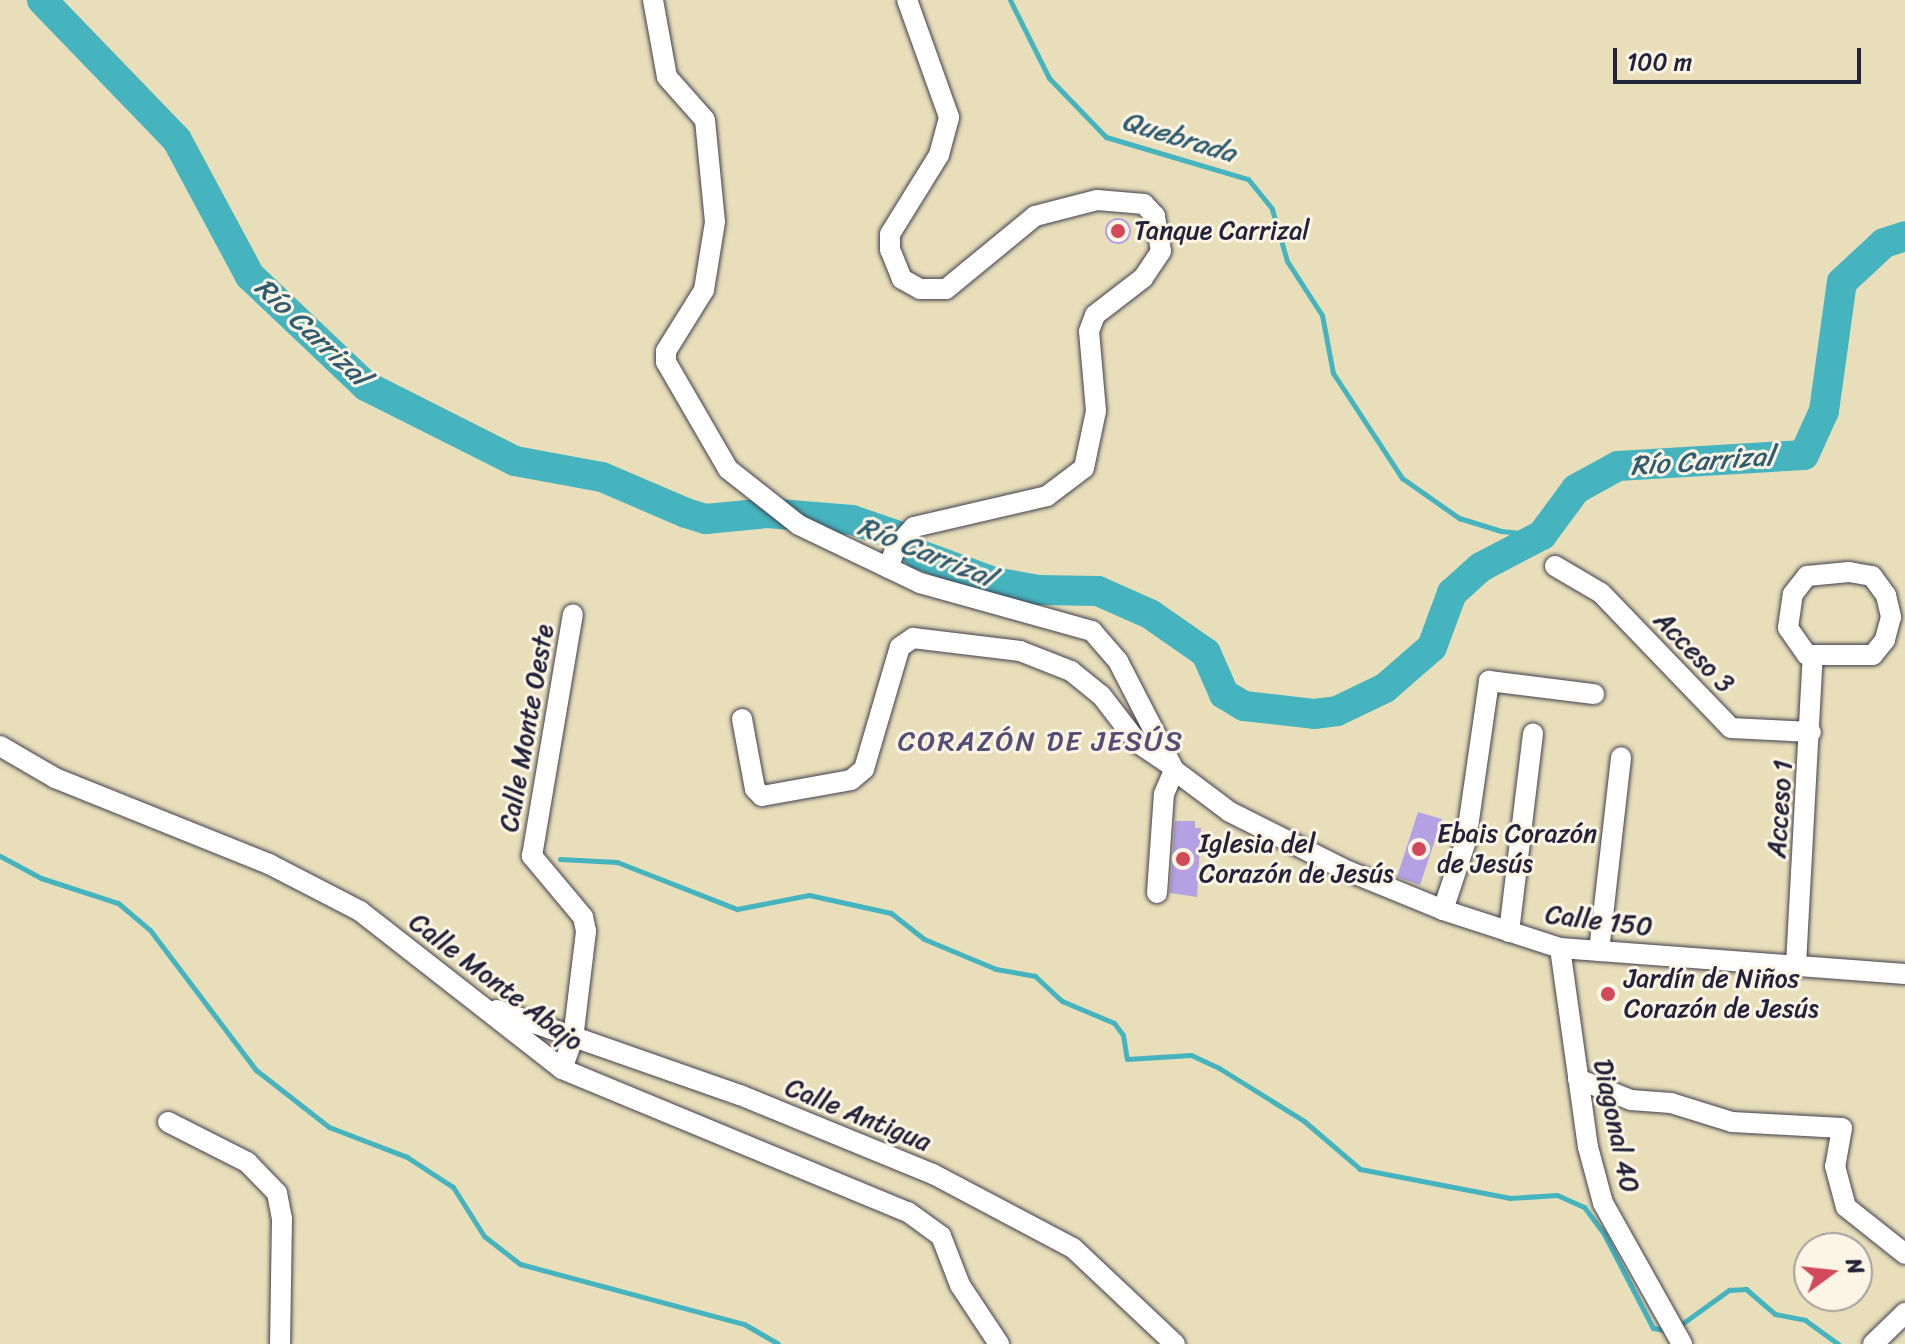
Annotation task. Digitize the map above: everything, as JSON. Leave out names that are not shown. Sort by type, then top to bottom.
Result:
[{"type":"street","name":"Calle 150","points":[[653,0],[667,77],[705,120],[715,222],[704,290],[666,351],[666,362],[728,469],[799,525],[920,583],[1092,631],[1118,661],[1171,766],[1230,812],[1348,871],[1443,910],[1560,948],[1905,974]]},
{"type":"street","points":[[888,568],[896,547],[914,527],[1047,496],[1084,468],[1096,411],[1089,331],[1095,315],[1149,272],[1161,251],[1155,216],[1144,204],[1097,200],[1035,216],[946,289],[937,293],[902,279],[890,250],[890,234],[939,155],[949,117],[907,0]]},
{"type":"street","name":"Acceso 3","points":[[1555,566],[1601,593],[1731,728],[1811,732]]},
{"type":"street","points":[[1819,573],[1872,576],[1886,595],[1891,617],[1879,650],[1873,655],[1813,655],[1798,649],[1788,628],[1789,604],[1799,584],[1819,573]]},
{"type":"street","name":"Calle Monte Oeste","points":[[562,1069],[573,1039],[586,931],[583,917],[532,856],[573,614]]},
{"type":"street","points":[[742,719],[755,789],[762,796],[773,798],[851,780],[864,769],[900,647],[913,638],[1020,651],[1071,671],[1101,695],[1138,743],[1171,766],[1164,794],[1157,893]]},
{"type":"street","name":"Acceso 1","points":[[1796,965],[1813,655]]},
{"type":"street","points":[[1443,910],[1466,841],[1489,681],[1594,694]]},
{"type":"street","points":[[1509,932],[1533,733]]},
{"type":"street","name":"Calle Monte Abajo","points":[[0,746],[55,778],[269,864],[360,911],[562,1069],[917,1217],[941,1236],[967,1299],[999,1344]]},
{"type":"street","points":[[1599,951],[1621,757]]},
{"type":"street","name":"Diagonal 40","points":[[1560,948],[1578,1079],[1603,1203],[1682,1344]]},
{"type":"street","name":"Calle Antigua","points":[[481,1004],[769,1107],[933,1174],[1045,1230],[1131,1298],[1175,1344]]},
{"type":"street","points":[[1578,1079],[1631,1100],[1671,1103],[1732,1122],[1842,1128],[1835,1166],[1846,1207],[1905,1254]]},
{"type":"street","points":[[168,1122],[247,1162],[277,1193],[282,1218],[280,1344]]},
{"type":"street","points":[[1873,1344],[1905,1313]]},
{"type":"building","name":"Tanque Carrizal","points":[[1118,218],[1127,222],[1131,231],[1127,240],[1118,244],[1109,240],[1105,231],[1109,222]]},
{"type":"building","points":[[1418,812],[1442,819],[1420,885],[1397,877]]},
{"type":"building","points":[[1175,821],[1195,821],[1195,828],[1201,828],[1197,897],[1170,893]]},
{"type":"waterway","name":"Río Carrizal","points":[[42,0],[177,140],[250,276],[366,386],[515,461],[602,477],[706,519],[767,513],[852,520],[902,537],[918,554],[994,582],[1038,590],[1098,591],[1150,614],[1206,653],[1224,694],[1244,706],[1314,714],[1337,711],[1385,688],[1432,647],[1452,593],[1481,567],[1542,535],[1576,489],[1618,466],[1804,455],[1824,411],[1842,282],[1884,243],[1905,236]]},
{"type":"waterway","points":[[58,16],[59,0]]},
{"type":"waterway","name":"Quebrada","points":[[1010,0],[1049,78],[1106,137],[1248,179],[1272,209],[1287,261],[1322,315],[1333,373],[1402,478],[1459,518],[1501,531],[1542,535]]},
{"type":"waterway","points":[[0,856],[41,878],[118,903],[150,930],[256,1070],[329,1127],[407,1157],[453,1187],[484,1236],[520,1264],[744,1324],[778,1344]]},
{"type":"waterway","points":[[560,859],[617,862],[737,909],[809,895],[891,913],[924,939],[996,969],[1035,976],[1062,1001],[1114,1023],[1123,1035],[1127,1059],[1191,1055],[1219,1068],[1304,1121],[1360,1169],[1510,1198],[1557,1195],[1584,1207],[1604,1234],[1653,1328],[1670,1331]]},
{"type":"waterway","points":[[1679,1326],[1729,1290],[1746,1289],[1775,1314],[1805,1320],[1838,1344]]},
{"type":"place","name":"Tanque Carrizal","points":[[1118,231]]},
{"type":"place","name":"Ebais Corazón de Jesús","points":[[1419,849]]},
{"type":"place","name":"Iglesia del Corazón de Jesús","points":[[1183,859]]},
{"type":"place","name":"Jardín de Niños Corazón de Jesús","points":[[1608,994]]},
{"type":"district","name":"CORAZÓN DE JESÚS","points":[[1041,741]]}]
